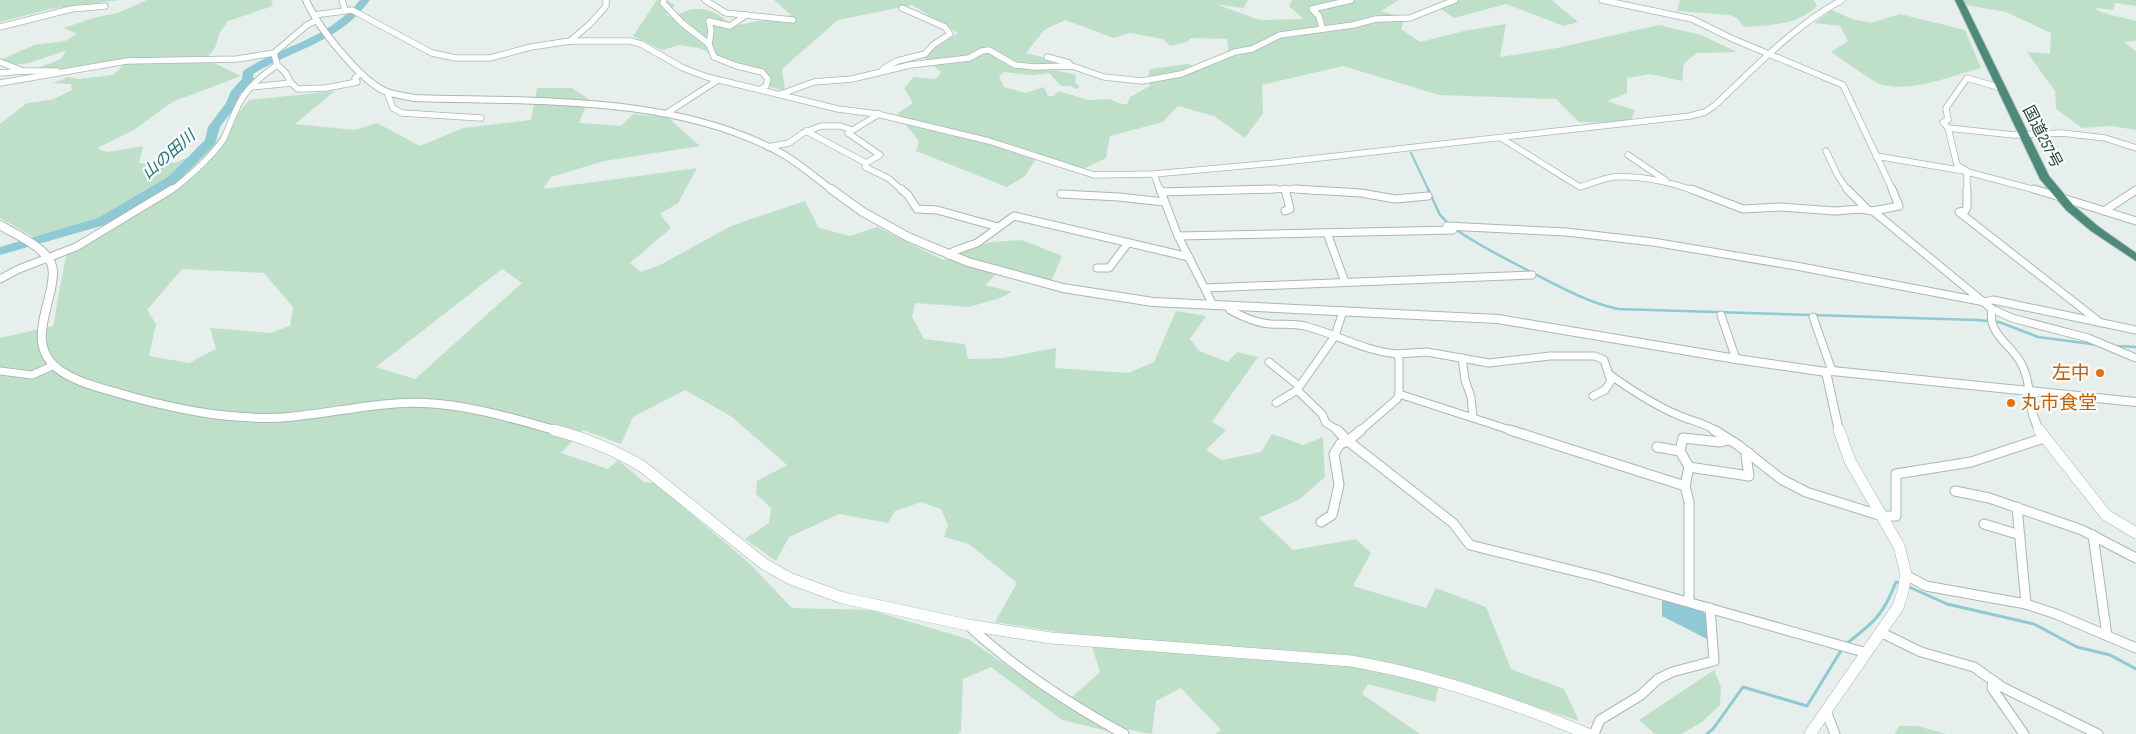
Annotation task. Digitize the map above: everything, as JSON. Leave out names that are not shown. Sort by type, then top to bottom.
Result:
[{"type":"highway","name":"国道257号","points":[[1959,0],[2044,177],[2061,198],[2095,229],[2136,258]]},
{"type":"street","points":[[306,0],[315,17],[368,81],[387,92],[433,99],[609,105],[667,113],[727,129],[768,147],[795,162],[826,186],[884,225],[949,255],[1018,277],[1063,288],[1152,302],[1498,319],[1736,359],[1829,371],[2136,402]]},
{"type":"street","points":[[342,0],[345,10]]},
{"type":"street","points":[[570,41],[590,24],[606,6],[606,0]]},
{"type":"street","points":[[664,0],[663,3],[682,23],[709,45],[714,57],[737,66],[762,72],[768,78],[766,86],[761,89]]},
{"type":"street","points":[[705,0],[721,11],[792,20]]},
{"type":"street","points":[[1322,28],[1319,16],[1312,9],[1351,0]]},
{"type":"street","points":[[1047,57],[1064,61],[1072,66],[1104,77],[1142,81],[1181,74],[1235,52],[1252,49],[1280,35],[1353,25],[1376,19],[1414,18],[1455,0]]},
{"type":"street","points":[[1501,138],[1580,187],[1612,177],[1622,177],[1667,182],[1743,209],[1780,207],[1830,211],[1860,209],[1871,211],[1899,206],[1898,200],[1842,85],[1692,19],[1602,0]]},
{"type":"street","points":[[0,83],[127,61],[237,59],[274,53],[315,17],[352,10],[427,51],[442,56],[476,59],[490,58],[531,47],[570,41],[630,41],[642,44],[683,68],[718,80],[838,109],[879,114],[989,141],[1084,173],[1115,175],[1154,174],[1627,125],[1690,116],[1705,112],[1825,8],[1842,0]]},
{"type":"street","points":[[0,26],[71,9],[105,6]]},
{"type":"street","points":[[883,72],[883,69],[897,61],[925,54],[933,45],[950,34],[945,27],[902,8]]},
{"type":"street","points":[[709,45],[711,30],[709,20],[730,26],[746,15]]},
{"type":"street","points":[[781,94],[814,82],[852,78],[910,66],[969,58],[982,50],[989,50],[1015,65],[1034,67],[1072,66]]},
{"type":"street","points":[[274,53],[278,65],[296,88],[306,90],[342,86],[356,82],[355,78],[361,73]]},
{"type":"street","points":[[0,62],[23,71]]},
{"type":"street","points":[[0,279],[19,269],[76,247],[179,185],[217,147],[224,137],[233,112],[251,87],[258,79],[278,65]]},
{"type":"street","points":[[0,73],[23,71],[64,72]]},
{"type":"street","points":[[1967,172],[1957,165],[1948,128],[1943,122],[1948,120],[1946,108],[1967,78],[2001,88]]},
{"type":"street","points":[[667,113],[718,80]]},
{"type":"street","points":[[251,87],[291,83]]},
{"type":"street","points":[[387,92],[393,108],[400,112],[480,118]]},
{"type":"street","points":[[866,163],[880,155],[848,133],[879,114]]},
{"type":"street","points":[[768,147],[787,144],[806,131],[818,127],[833,125],[844,126],[852,130]]},
{"type":"street","points":[[1948,128],[2023,135],[2062,134],[2105,138],[2136,148]]},
{"type":"street","points":[[806,131],[816,134],[866,163]]},
{"type":"street","points":[[1826,151],[1834,172],[1848,193],[1986,302],[1992,309],[2012,318],[2088,338],[2136,358]]},
{"type":"street","points":[[1628,155],[1667,182]]},
{"type":"street","points":[[1876,156],[1967,172],[2136,221]]},
{"type":"street","points":[[866,163],[865,167],[888,178],[908,195],[918,209],[937,210],[998,227]]},
{"type":"street","points":[[1967,172],[1967,207],[1965,211],[1959,212],[2098,321]]},
{"type":"street","points":[[1154,174],[1178,236],[1213,305]]},
{"type":"street","points":[[1162,192],[1285,189],[1361,193],[1395,199],[1428,196]]},
{"type":"street","points":[[1285,189],[1290,210],[1285,211]]},
{"type":"street","points":[[2104,211],[2136,190]]},
{"type":"street","points":[[1062,194],[1119,196],[1164,202]]},
{"type":"street","points":[[949,255],[954,251],[977,243],[1014,216],[1189,257]]},
{"type":"street","points":[[0,225],[48,258],[53,275],[41,325],[41,341],[47,359],[52,366],[64,375],[100,388],[220,416],[280,418],[378,406],[437,404],[481,411],[577,435],[607,446],[643,467],[746,551],[791,579],[843,598],[968,625],[1051,638],[1371,664],[1442,681],[1550,718],[1588,734]]},
{"type":"street","points":[[1178,236],[1450,228],[1552,232],[1649,242],[1986,302],[1993,300],[2136,330]]},
{"type":"street","points":[[1327,232],[1345,282]]},
{"type":"street","points":[[1097,268],[1109,268],[1128,243]]},
{"type":"street","points":[[1205,288],[1532,275]]},
{"type":"street","points":[[1228,306],[1230,310],[1256,322],[1293,323],[1335,336],[1367,349],[1397,354],[1421,352],[1488,363],[1535,357],[1595,356],[1604,360],[1611,381],[1605,390],[1593,396]]},
{"type":"street","points":[[1992,309],[1990,320],[1994,331],[2022,365],[2028,381],[2031,413],[2035,425],[2106,515],[2136,533]]},
{"type":"street","points":[[1276,403],[1298,388],[1335,336],[1343,311]]},
{"type":"street","points":[[1721,315],[1736,359]]},
{"type":"street","points":[[1810,734],[1882,633],[1898,607],[1904,590],[1906,575],[1901,554],[1882,516],[1849,459],[1838,424],[1829,371],[1813,317]]},
{"type":"street","points":[[1321,522],[1332,516],[1338,494],[1338,477],[1333,454],[1335,449],[1348,441],[1397,399],[1399,394],[1399,359],[1397,354]]},
{"type":"street","points":[[1462,358],[1465,380],[1471,397],[1473,417]]},
{"type":"street","points":[[1269,362],[1298,388],[1322,414],[1326,422],[1339,430],[1342,437],[1453,523],[1470,545],[1599,576],[1867,653]]},
{"type":"street","points":[[0,371],[32,375],[52,366]]},
{"type":"street","points":[[1609,374],[1635,393],[1680,416],[1709,426],[1781,479],[1806,492],[1882,516],[1896,516],[1896,474],[1971,462],[2044,438]]},
{"type":"street","points":[[1399,394],[1685,486]]},
{"type":"street","points":[[1689,602],[1689,502],[1685,486],[1689,467],[1680,451],[1681,440],[1683,438],[1720,442],[1728,440]]},
{"type":"street","points":[[1657,447],[1680,451]]},
{"type":"street","points":[[1689,467],[1749,476],[1746,455],[1748,453]]},
{"type":"street","points":[[1955,491],[1989,498],[2082,530],[2136,558]]},
{"type":"street","points":[[2017,508],[2026,604]]},
{"type":"street","points":[[1984,524],[2020,535]]},
{"type":"street","points":[[2092,535],[2107,636]]},
{"type":"street","points":[[1906,575],[1926,586],[2026,604],[2056,614],[2136,648]]},
{"type":"street","points":[[1594,734],[1600,720],[1617,708],[1641,696],[1658,679],[1672,672],[1714,661],[1710,608]]},
{"type":"street","points":[[968,625],[988,646],[1016,666],[1103,723],[1124,734]]},
{"type":"street","points":[[1882,633],[1921,652],[1974,666],[2002,687],[2098,734]]},
{"type":"street","points":[[1993,680],[1992,688],[2024,734]]},
{"type":"street","points":[[1826,711],[1835,734]]},
{"type":"green space","points":[[0,0],[120,0],[50,9],[0,22]]},
{"type":"green space","points":[[147,0],[271,0],[273,6],[228,21],[219,34],[215,48],[206,59],[241,76],[172,102],[134,130],[97,148],[107,152],[143,146],[139,163],[175,163],[212,146],[249,100],[335,91],[295,124],[355,130],[377,123],[420,146],[463,128],[531,120],[537,88],[572,88],[589,99],[579,123],[621,126],[633,114],[667,117],[700,146],[604,161],[551,177],[543,189],[697,168],[678,203],[660,214],[671,228],[630,263],[641,272],[660,265],[731,226],[805,201],[819,228],[850,236],[877,227],[943,260],[990,242],[1022,240],[1062,256],[1051,282],[1002,269],[985,285],[1012,292],[1000,298],[969,307],[915,303],[912,317],[924,339],[965,344],[968,359],[1003,358],[1056,348],[1055,368],[1128,373],[1154,362],[1176,311],[1206,316],[1190,339],[1199,351],[1228,362],[1237,352],[1258,357],[1212,422],[1226,430],[1206,450],[1222,460],[1261,452],[1272,434],[1303,445],[1323,437],[1325,477],[1300,499],[1259,518],[1293,550],[1356,539],[1371,553],[1353,586],[1426,608],[1436,588],[1486,607],[1511,669],[1564,689],[1579,721],[1441,676],[1435,702],[1368,684],[1362,694],[1420,734],[1215,734],[1221,730],[1181,688],[1156,701],[1152,734],[1119,728],[1071,698],[1100,672],[1089,637],[995,622],[1017,583],[969,544],[944,537],[948,525],[941,509],[921,502],[895,511],[888,523],[839,514],[789,537],[776,561],[745,539],[769,523],[771,508],[756,494],[757,481],[787,465],[732,417],[685,390],[633,417],[621,444],[583,430],[561,453],[608,469],[618,460],[644,482],[655,483],[748,562],[792,608],[870,610],[968,639],[1060,702],[1111,732],[1062,720],[991,667],[963,679],[961,731],[958,734],[0,734],[0,338],[53,326],[66,256],[119,225],[102,218],[37,239],[0,218],[0,124],[27,103],[51,100],[72,90],[71,84],[53,83],[68,77],[78,79],[113,75],[127,62],[70,69],[38,68],[61,59],[66,51],[24,64],[8,64],[0,60],[34,45],[65,41],[77,34],[64,28],[93,18],[118,13]],"holes":[[[182,269],[264,273],[293,307],[290,326],[270,333],[210,328],[216,349],[189,363],[149,356],[156,324],[147,310]],[[502,269],[522,283],[415,379],[376,367]]]},
{"type":"green space","points":[[657,0],[666,0],[675,5],[666,15],[676,15],[689,10],[702,9],[713,12],[733,26],[791,15],[774,0],[1248,0],[1244,8],[1215,4],[1260,20],[1303,19],[1289,6],[1292,0],[1399,0],[1381,11],[1405,18],[1401,29],[1420,42],[1464,31],[1506,24],[1500,57],[1557,48],[1659,25],[1701,35],[1737,52],[1697,53],[1684,63],[1682,81],[1650,74],[1627,78],[1627,93],[1607,101],[1635,110],[1630,123],[1579,122],[1556,99],[1439,95],[1343,66],[1262,85],[1263,113],[1245,138],[1214,116],[1178,106],[1163,122],[1110,136],[1106,158],[1083,169],[1037,157],[1025,176],[1007,187],[916,151],[919,141],[897,114],[913,103],[904,88],[914,77],[936,79],[941,72],[922,56],[958,33],[912,5],[838,20],[782,69],[785,91],[767,86],[771,79],[767,73],[758,68],[742,67],[699,48],[680,45],[662,50],[633,36]],"holes":[[[1065,20],[1114,38],[1130,33],[1163,39],[1170,46],[1187,42],[1191,38],[1227,39],[1229,56],[1204,68],[1187,64],[1150,69],[1148,78],[1150,86],[1130,97],[1127,104],[1121,104],[1110,99],[1088,100],[1059,91],[1054,96],[1048,96],[1044,87],[1026,93],[1004,87],[999,77],[1003,72],[1033,75],[1049,73],[1061,86],[1070,86],[1076,89],[1080,87],[1075,82],[1076,75],[1047,68],[1046,64],[1058,61],[1026,53],[1044,30]]]},
{"type":"green space","points":[[1458,0],[1552,0],[1578,22],[1564,26],[1506,4],[1454,18],[1439,8]]},
{"type":"green space","points":[[1680,0],[1814,0],[1817,6],[1809,13],[1792,21],[1773,25],[1744,27],[1737,18],[1730,15],[1677,11]]},
{"type":"green space","points":[[1963,0],[2136,0],[2136,6],[2115,3],[2113,10],[2095,8],[2108,14],[2136,21],[2136,41],[2124,42],[2136,51],[2136,130],[2111,126],[2082,128],[2056,109],[2055,91],[2027,52],[2050,54],[2051,33],[2006,12],[1966,5]]},
{"type":"green space","points":[[1832,10],[1852,19],[1871,23],[1900,14],[1965,30],[1981,68],[1920,85],[1895,87],[1883,85],[1831,52],[1848,41],[1840,26],[1814,23]]},
{"type":"green space","points":[[1714,670],[1721,687],[1720,705],[1702,722],[1681,734],[1655,734],[1639,720]]},
{"type":"green space","points":[[1899,726],[1917,726],[1946,734],[1895,734]]},
{"type":"water","points":[[1662,599],[1700,609],[1706,615],[1709,640],[1662,616]]},
{"type":"waterway","name":"山の田川","points":[[0,251],[103,221],[172,180],[211,141],[214,127],[232,103],[235,93],[248,80],[247,73],[258,66],[326,35],[347,20],[365,0]]},
{"type":"waterway","points":[[1411,153],[1429,191]]},
{"type":"waterway","points":[[1428,189],[1440,215],[1449,224]]},
{"type":"waterway","points":[[1455,229],[1491,251],[1561,288],[1583,298],[1618,309],[1977,320],[1999,322],[2038,337],[2099,345]]},
{"type":"waterway","points":[[2114,346],[2136,347]]},
{"type":"waterway","points":[[1845,645],[1876,618],[1882,611],[1896,582],[1900,583]]},
{"type":"waterway","points":[[1907,586],[1947,604],[2034,624],[2077,647],[2110,655],[2136,669]]},
{"type":"waterway","points":[[1707,734],[1713,729],[1743,687],[1807,706],[1842,649]]},
{"type":"place","name":"左中","points":[[2100,373]]},
{"type":"place","name":"丸市食堂","points":[[2011,403]]}]
